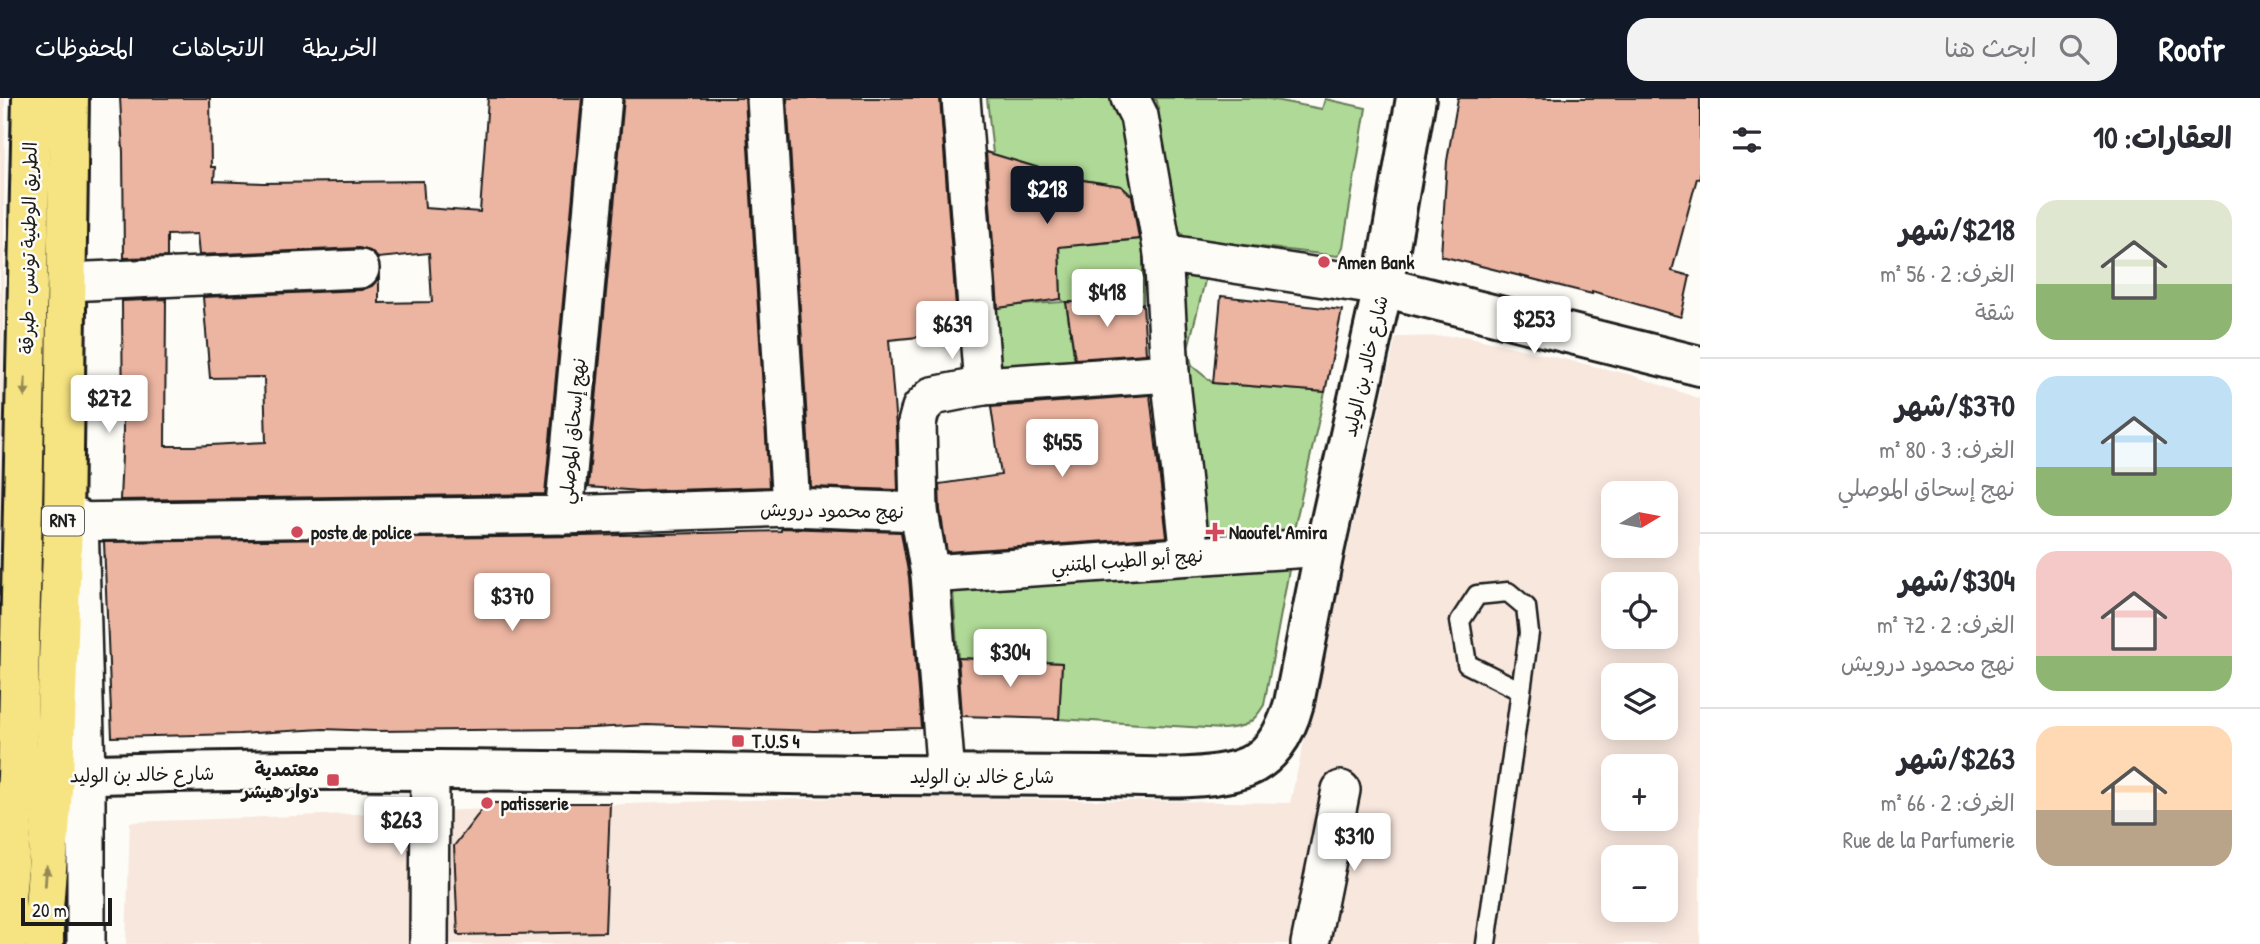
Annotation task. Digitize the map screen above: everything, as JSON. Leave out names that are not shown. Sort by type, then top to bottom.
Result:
[{"type":"main road","name":"الطريق الوطنية تونس - طبرقة","points":[[7,944],[6,898],[17,777],[32,98]]},
{"type":"main road","name":"الطريق الوطنية تونس - طبرقة","points":[[44,944],[44,909],[70,774],[74,282],[69,98]]},
{"type":"street","points":[[81,98],[74,282],[360,269]]},
{"type":"street","name":"نهج إسحاق الموصلي","points":[[71,522],[564,515],[603,98]]},
{"type":"street","points":[[766,98],[791,508]]},
{"type":"street","points":[[961,98],[982,386]]},
{"type":"street","points":[[1130,98],[1139,116],[1163,253],[1170,373],[1190,556]]},
{"type":"street","name":"شارع خالد بن الوليد","points":[[17,777],[70,774],[430,770],[1189,776],[1231,772],[1249,766],[1265,756],[1275,745],[1290,718],[1383,287],[1416,98]]},
{"type":"street","points":[[1163,253],[1383,287],[1700,366]]},
{"type":"street","points":[[919,512],[917,423],[921,408],[933,397],[982,386],[1170,373]]},
{"type":"street","name":"نهج محمود درويش","points":[[564,515],[791,508],[919,512],[930,574],[947,776]]},
{"type":"street","name":"نهج أبو الطيب المتنبي","points":[[930,574],[1325,547]]},
{"type":"street","points":[[429,944],[430,770]]},
{"type":"street","points":[[70,774],[86,944]]},
{"type":"street","points":[[1310,944],[1341,790]]},
{"type":"lane","points":[[1486,944],[1521,691],[1529,633],[1526,607],[1508,592],[1477,595],[1460,621],[1467,664],[1521,691]]},
{"type":"shaded area","points":[[0,98],[5,98],[0,689]]},
{"type":"shaded area","points":[[1465,336],[1632,375],[1700,399],[1700,944],[126,944],[130,822],[883,797],[1290,803],[1396,337]]},
{"type":"green space","points":[[987,98],[1116,98],[1127,110],[1133,197],[1121,186],[1071,178],[993,154]]},
{"type":"green space","points":[[1154,98],[1264,98],[1322,109],[1325,99],[1366,108],[1343,247],[1338,256],[1185,238],[1172,221],[1157,101]]},
{"type":"green space","points":[[1080,236],[1083,245],[1143,239],[1143,304],[1066,302],[1076,370],[999,368],[989,307],[1064,302],[1061,299],[1059,238]]},
{"type":"green space","points":[[1177,272],[1207,273],[1188,348],[1192,366],[1213,383],[1325,392],[1293,534],[1197,540]]},
{"type":"green space","points":[[1291,559],[1264,705],[1252,721],[1242,726],[1223,729],[1059,719],[1062,663],[958,658],[952,577]]},
{"type":"building","points":[[120,98],[210,98],[211,167],[215,167],[214,181],[423,181],[425,208],[480,212],[488,98],[582,98],[545,494],[120,500],[123,432],[122,301],[166,299],[165,446],[266,442],[264,377],[210,378],[203,297],[361,290],[372,286],[379,278],[379,303],[432,302],[429,253],[378,258],[370,251],[359,248],[199,255],[197,234],[167,235],[167,257],[124,258]]},
{"type":"building","points":[[624,98],[745,98],[769,487],[640,491],[588,487]]},
{"type":"building","points":[[787,98],[940,98],[958,333],[889,340],[898,490],[811,487]]},
{"type":"building","points":[[1458,98],[1700,98],[1700,179],[1697,178],[1672,271],[1690,276],[1681,317],[1592,291],[1592,294],[1441,256],[1447,161]]},
{"type":"building","points":[[986,152],[1076,179],[1121,186],[1132,196],[1139,239],[1059,247],[1061,299],[998,308]]},
{"type":"building","points":[[1221,296],[1342,310],[1325,392],[1213,383]]},
{"type":"building","points":[[1066,302],[1143,304],[1146,354],[1075,359]]},
{"type":"building","points":[[1150,395],[1167,537],[947,552],[939,484],[1001,475],[991,407]]},
{"type":"building","points":[[781,528],[901,532],[909,577],[921,728],[814,731],[647,725],[575,729],[323,729],[112,737],[104,542],[581,536],[781,531]]},
{"type":"building","points":[[958,658],[1062,663],[1059,719],[962,716]]},
{"type":"building","points":[[487,803],[610,803],[605,932],[458,935],[454,846]]},
{"type":"place","name":"Amen Bank","points":[[1324,262]]},
{"type":"place","name":"poste de police","points":[[297,532]]},
{"type":"place","name":"Naoufel Amira","points":[[1215,532]]},
{"type":"place","name":"T.U.S 4","points":[[738,741]]},
{"type":"place","name":"معتمدية دوار هيشر","points":[[333,780]]},
{"type":"place","name":"patisserie","points":[[487,803]]}]
